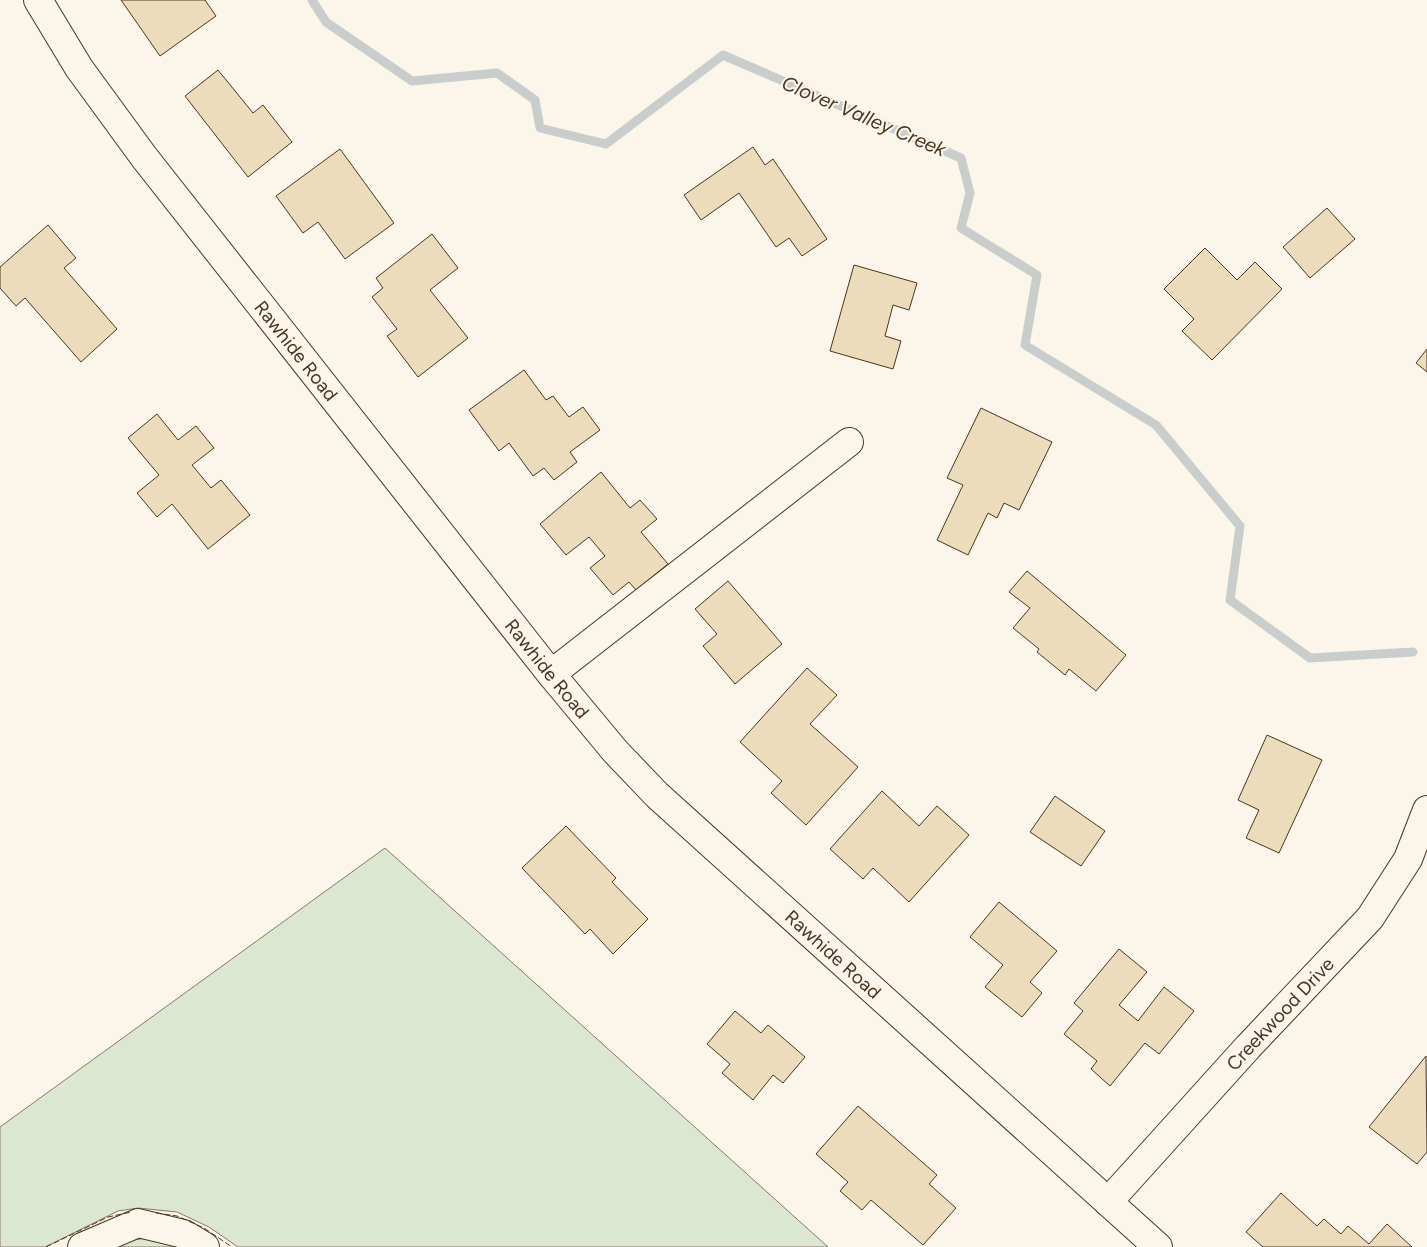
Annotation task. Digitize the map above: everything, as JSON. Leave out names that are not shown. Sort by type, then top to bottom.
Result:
[{"type":"street","name":"Rawhide Road","points":[[38,0],[80,68],[144,157],[550,674],[614,751],[657,795],[1158,1247]]},
{"type":"street","points":[[550,674],[849,442]]},
{"type":"street","name":"Creekwood Drive","points":[[1108,1202],[1248,1047],[1370,918],[1408,859],[1427,810]]},
{"type":"street","points":[[82,1247],[138,1222],[184,1234],[205,1247]]},
{"type":"green space","points":[[385,848],[828,1247],[238,1247],[209,1227],[177,1212],[138,1208],[118,1211],[45,1247],[0,1247],[0,1127]]},
{"type":"green space","points":[[148,1238],[179,1247],[114,1247],[133,1240]]},
{"type":"building","points":[[121,0],[205,0],[216,16],[160,56]]},
{"type":"building","points":[[218,70],[253,113],[263,105],[292,142],[248,177],[185,96]]},
{"type":"building","points":[[753,147],[765,165],[773,159],[827,239],[802,256],[789,238],[776,247],[739,193],[701,220],[684,195]]},
{"type":"building","points":[[340,149],[394,223],[345,259],[318,222],[303,233],[276,196]]},
{"type":"building","points":[[1327,208],[1355,239],[1310,278],[1283,247]]},
{"type":"building","points":[[48,225],[76,258],[64,268],[117,329],[81,362],[25,298],[16,306],[0,288],[0,267]]},
{"type":"building","points":[[432,234],[458,268],[430,290],[468,338],[418,377],[387,336],[397,329],[372,297],[383,288],[376,278]]},
{"type":"building","points":[[1205,248],[1237,280],[1255,262],[1282,289],[1212,360],[1182,331],[1194,319],[1164,289]]},
{"type":"building","points":[[854,265],[917,283],[909,310],[893,305],[885,336],[901,341],[893,369],[830,351]]},
{"type":"building","points":[[1427,349],[1427,372],[1416,363]]},
{"type":"building","points":[[524,370],[546,400],[553,396],[569,417],[583,407],[600,430],[570,452],[577,462],[554,480],[544,468],[533,476],[509,443],[499,451],[469,410]]},
{"type":"building","points":[[981,408],[1052,442],[1019,510],[1004,503],[997,518],[988,513],[968,555],[937,540],[963,485],[947,478]]},
{"type":"building","points":[[157,414],[178,440],[196,426],[214,448],[192,465],[211,488],[221,480],[250,515],[208,549],[172,504],[157,517],[137,493],[159,475],[128,438]]},
{"type":"building","points":[[601,472],[630,508],[640,500],[657,519],[641,532],[668,564],[636,590],[629,582],[613,595],[590,568],[605,556],[589,537],[566,555],[540,524]]},
{"type":"building","points":[[1027,571],[1126,655],[1096,691],[1069,669],[1065,675],[1037,652],[1039,649],[1013,628],[1030,608],[1009,592]]},
{"type":"building","points":[[728,581],[782,644],[735,684],[703,646],[717,634],[695,609]]},
{"type":"building","points":[[807,668],[837,695],[810,724],[858,767],[806,825],[771,793],[782,781],[740,742]]},
{"type":"building","points":[[1267,735],[1322,760],[1279,853],[1246,838],[1259,810],[1238,800]]},
{"type":"building","points":[[882,791],[919,826],[937,806],[969,835],[909,902],[873,868],[863,879],[830,849]]},
{"type":"building","points":[[1055,796],[1105,831],[1081,866],[1030,832]]},
{"type":"building","points":[[566,826],[616,878],[612,882],[648,919],[613,954],[590,929],[585,934],[522,868]]},
{"type":"building","points":[[999,902],[1057,951],[1030,982],[1042,993],[1022,1017],[985,987],[1003,965],[970,937]]},
{"type":"building","points":[[1119,949],[1147,972],[1119,1005],[1138,1021],[1164,987],[1194,1011],[1159,1054],[1145,1043],[1110,1086],[1091,1069],[1097,1061],[1064,1034],[1083,1011],[1074,1003]]},
{"type":"building","points":[[735,1011],[761,1033],[768,1025],[805,1057],[783,1083],[773,1075],[753,1100],[722,1073],[730,1064],[707,1044]]},
{"type":"building","points":[[1426,1056],[1427,1152],[1417,1164],[1369,1127]]},
{"type":"building","points":[[858,1106],[937,1175],[929,1184],[956,1208],[923,1245],[871,1200],[862,1210],[840,1191],[848,1182],[816,1154]]},
{"type":"building","points":[[1281,1193],[1317,1226],[1324,1219],[1341,1234],[1348,1226],[1369,1244],[1387,1224],[1412,1247],[1263,1247],[1246,1232]]},
{"type":"waterway","name":"Clover Valley Creek","points":[[312,0],[326,22],[412,81],[497,73],[535,100],[540,128],[606,144],[723,55],[961,158],[970,193],[961,228],[1037,275],[1025,345],[1156,425],[1240,526],[1230,600],[1310,658],[1413,652]]},
{"type":"fence","points":[[46,1247],[108,1217],[131,1212]]},
{"type":"fence","points":[[156,1213],[177,1216],[204,1228],[232,1247]]}]
